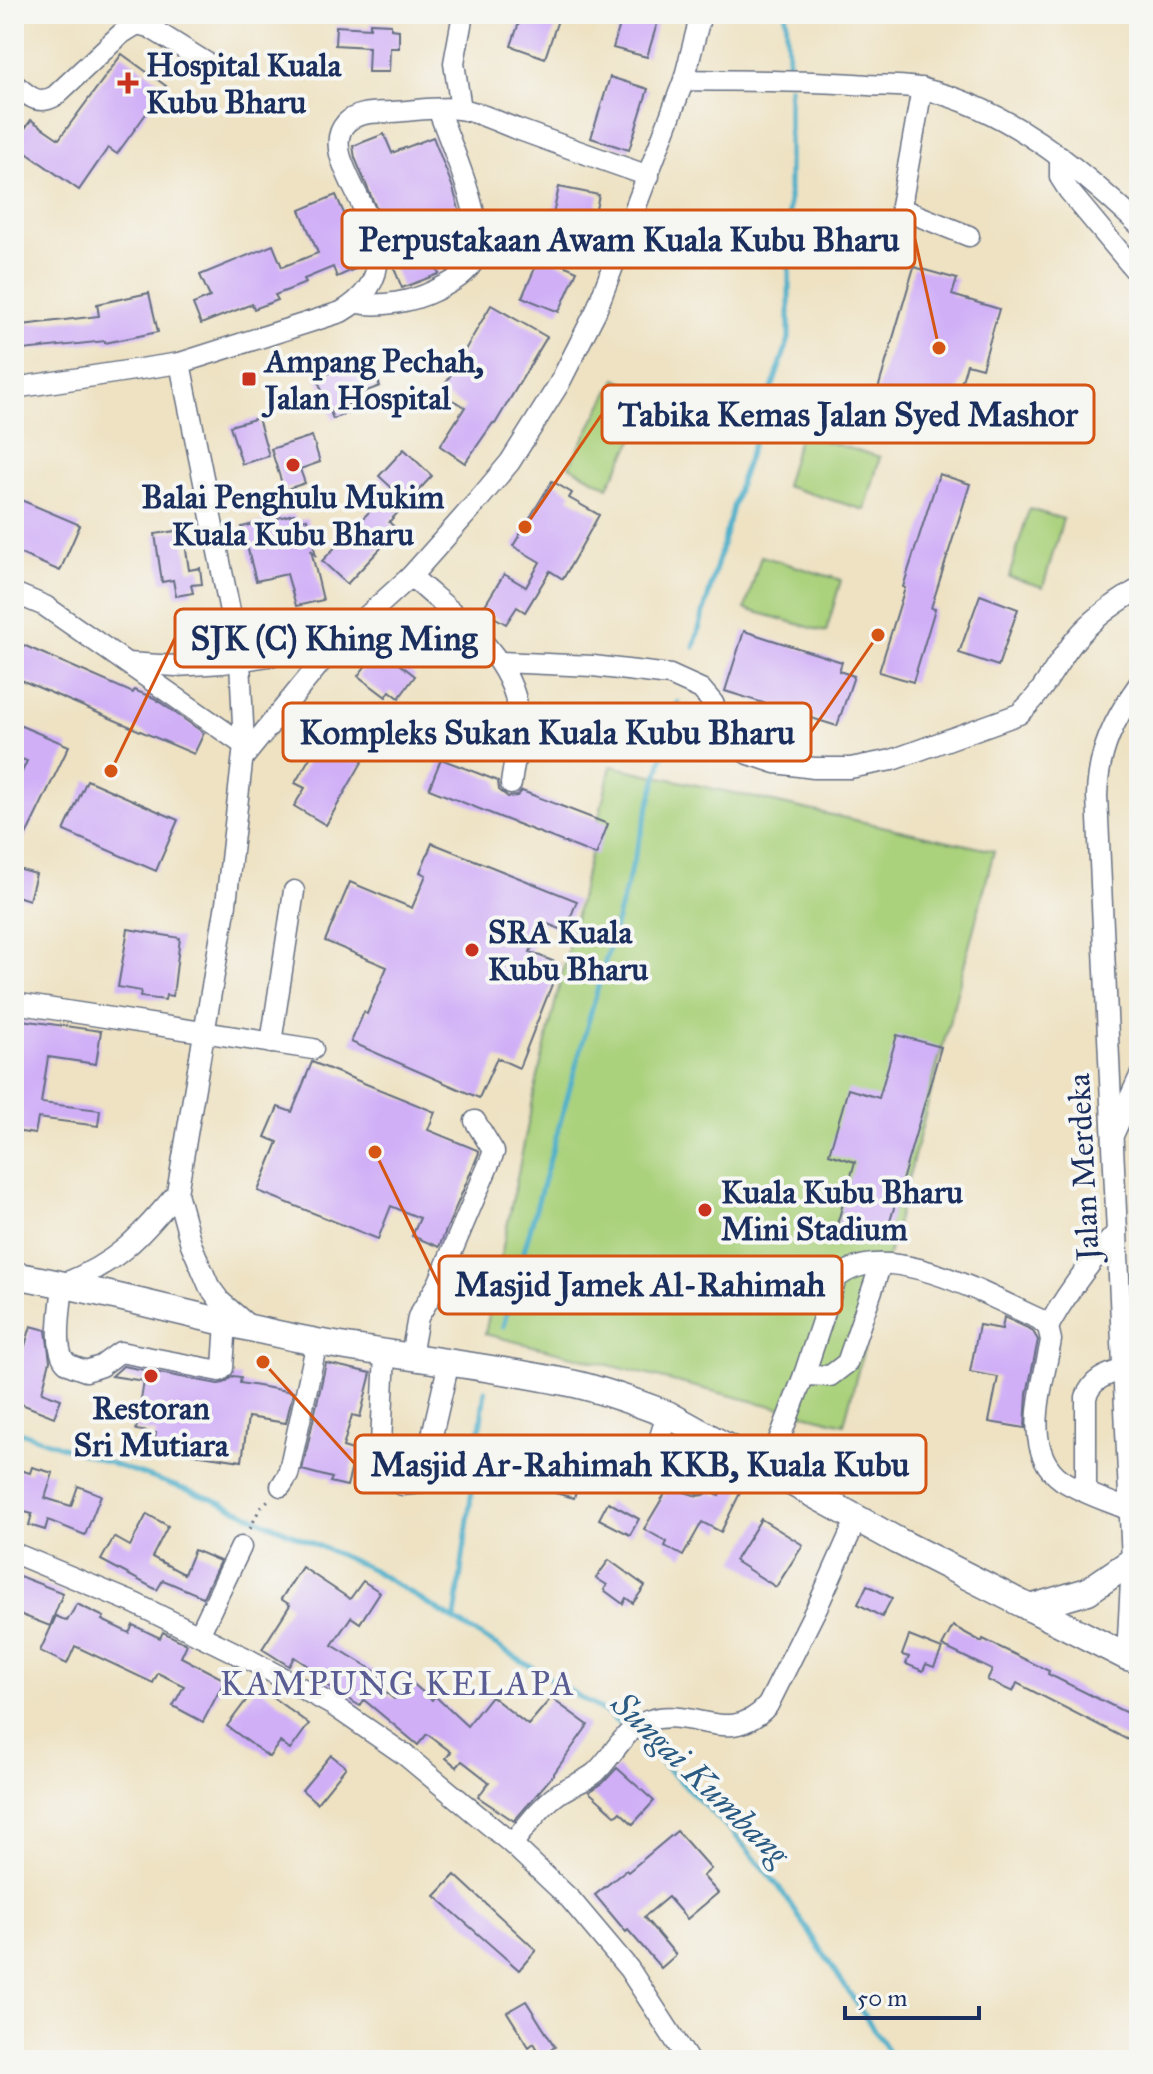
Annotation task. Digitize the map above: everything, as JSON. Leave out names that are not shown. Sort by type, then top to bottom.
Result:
[{"type":"main road","points":[[14,1275],[317,1342],[576,1385],[667,1414],[767,1471],[1133,1659]]},
{"type":"main road","points":[[1030,1608],[1088,1591],[1136,1568]]},
{"type":"street","points":[[461,109],[454,63],[463,14]]},
{"type":"street","points":[[244,752],[334,646],[411,576],[510,462],[559,384],[596,311],[649,176],[684,80],[701,14]]},
{"type":"street","points":[[14,84],[37,102],[45,102],[121,34],[137,24],[149,27],[210,65]]},
{"type":"street","points":[[684,80],[811,80],[922,88],[993,116],[1060,156],[1090,179],[1139,225]]},
{"type":"street","points":[[922,88],[901,206],[904,210],[969,236]]},
{"type":"street","points":[[357,303],[378,306],[429,293],[454,281],[469,269],[478,254],[478,226],[438,109]]},
{"type":"street","points":[[14,388],[180,363],[341,312],[357,303],[374,282],[377,267],[375,236],[341,161],[340,134],[347,122],[362,114],[461,109],[649,176]]},
{"type":"street","points":[[1060,156],[1060,177],[1069,191],[1139,275]]},
{"type":"street","points":[[180,363],[240,661],[244,752],[226,904],[177,1193],[191,1244],[209,1286],[227,1308],[253,1329]]},
{"type":"street","points":[[411,576],[500,662],[512,689],[519,727],[511,784]]},
{"type":"street","points":[[500,662],[593,666],[670,675],[701,689],[713,703],[728,737],[746,753],[776,763],[814,768],[850,768],[892,760],[1019,714],[1034,701],[1075,640],[1105,610],[1139,589]]},
{"type":"street","points":[[14,593],[45,606],[127,663],[244,752]]},
{"type":"street","points":[[127,663],[176,666],[240,661],[334,646]]},
{"type":"street","name":"Jalan Merdeka","points":[[1133,1659],[1136,1568],[1130,1510],[1108,1073],[1098,776],[1101,757],[1112,728],[1139,684]]},
{"type":"street","points":[[271,1043],[294,891]]},
{"type":"street","points":[[14,1003],[313,1049]]},
{"type":"street","points":[[1108,1073],[1139,1072]]},
{"type":"street","points":[[1112,1137],[1139,1078]]},
{"type":"street","points":[[411,1356],[418,1317],[438,1284],[494,1152],[475,1121]]},
{"type":"street","points":[[177,1193],[118,1256],[94,1272],[63,1284],[61,1354],[67,1363],[86,1371],[101,1366],[120,1352],[220,1371],[223,1368],[226,1322]]},
{"type":"street","points":[[1048,1327],[1063,1298],[1089,1262],[1117,1232]]},
{"type":"street","points":[[804,1375],[830,1376],[847,1363],[881,1264]]},
{"type":"street","points":[[767,1471],[836,1279],[848,1268],[881,1264],[910,1266],[1039,1319],[1048,1327],[1051,1340],[1037,1422],[1040,1454],[1050,1470],[1065,1482],[1130,1510]]},
{"type":"street","points":[[281,1486],[288,1475],[317,1342]]},
{"type":"street","points":[[385,1352],[380,1468],[402,1485],[421,1483],[449,1362]]},
{"type":"street","points":[[1086,1491],[1086,1397],[1090,1386],[1098,1378],[1124,1369]]},
{"type":"street","points":[[667,1414],[654,1457],[665,1472],[700,1483]]},
{"type":"street","points":[[512,1844],[555,1796],[595,1773],[637,1727],[647,1721],[675,1718],[726,1727],[740,1726],[756,1718],[768,1705],[801,1640],[857,1518]]},
{"type":"street","points":[[199,1635],[241,1547]]},
{"type":"street","points":[[14,1553],[134,1603],[199,1635],[334,1706],[405,1755],[512,1844],[571,1900],[629,1969],[688,2060]]},
{"type":"path","points":[[241,1547],[259,1510]]},
{"type":"green space","points":[[616,379],[655,399],[608,487],[569,466]]},
{"type":"green space","points":[[800,434],[880,457],[865,510],[785,486]]},
{"type":"green space","points":[[1029,509],[1063,519],[1043,587],[1009,577]]},
{"type":"green space","points":[[761,556],[841,580],[826,632],[745,609]]},
{"type":"green space","name":"Kuala Kubu Bharu Mini Stadium","points":[[611,766],[994,851],[844,1424],[485,1334],[536,1085]]},
{"type":"building","points":[[522,14],[560,14],[545,58],[511,46]]},
{"type":"building","points":[[623,14],[659,17],[647,57],[613,48]]},
{"type":"building","points":[[370,23],[391,24],[391,29],[399,30],[399,48],[390,48],[389,72],[368,72],[369,47],[335,45],[336,26],[370,28]]},
{"type":"building","points":[[122,54],[166,86],[117,154],[108,148],[79,190],[14,144],[31,120],[59,139]]},
{"type":"building","points":[[610,77],[648,89],[629,150],[591,138]]},
{"type":"building","points":[[384,134],[392,153],[433,137],[453,188],[464,228],[465,242],[432,255],[439,274],[402,288],[390,258],[387,234],[355,158],[353,146]]},
{"type":"building","points":[[559,187],[599,195],[592,228],[584,226],[582,237],[566,233],[568,222],[552,219]]},
{"type":"building","points":[[336,195],[362,255],[353,259],[357,268],[337,277],[333,267],[304,279],[306,283],[275,295],[278,300],[254,309],[252,304],[201,324],[193,304],[210,297],[200,275],[273,245],[282,267],[318,253],[300,210]]},
{"type":"building","points":[[541,255],[577,271],[559,312],[522,297]]},
{"type":"building","points":[[914,267],[957,279],[952,295],[999,309],[982,368],[967,364],[948,428],[873,406]]},
{"type":"building","points":[[149,293],[158,332],[105,343],[14,351],[14,326],[99,316],[97,304]]},
{"type":"building","points":[[491,305],[547,337],[495,424],[465,463],[440,446],[465,407],[440,393]]},
{"type":"building","points":[[368,358],[380,386],[346,399],[351,411],[333,419],[317,378]]},
{"type":"building","points":[[258,418],[269,456],[242,464],[230,426]]},
{"type":"building","name":"Balai Penghulu Mukim Kuala Kubu Bharu","points":[[312,436],[320,462],[300,469],[305,483],[284,490],[271,449]]},
{"type":"building","points":[[404,449],[432,476],[389,522],[398,530],[347,584],[322,561],[392,488],[379,476]]},
{"type":"building","points":[[939,474],[970,484],[931,608],[935,609],[913,682],[879,672]]},
{"type":"building","points":[[552,481],[572,493],[569,498],[599,515],[563,579],[550,571],[525,612],[517,607],[506,624],[482,610],[504,574],[526,587],[540,562],[513,546]]},
{"type":"building","points":[[14,497],[80,525],[60,571],[14,551]]},
{"type":"building","points":[[294,514],[295,521],[307,519],[323,600],[296,606],[287,574],[256,581],[242,527]]},
{"type":"building","points":[[183,530],[189,570],[200,568],[202,584],[191,585],[193,593],[176,596],[173,580],[162,582],[155,534]]},
{"type":"building","points":[[980,595],[1018,609],[998,666],[959,653]]},
{"type":"building","points":[[744,631],[842,662],[839,671],[854,676],[837,726],[725,691]]},
{"type":"building","points":[[14,641],[133,693],[134,690],[154,698],[204,733],[194,754],[14,677]]},
{"type":"building","points":[[379,648],[415,676],[399,698],[390,691],[386,697],[358,676]]},
{"type":"building","points":[[14,723],[69,746],[14,860],[14,789],[27,761],[14,756]]},
{"type":"building","points":[[321,739],[335,747],[338,742],[365,757],[326,825],[294,806],[305,788],[295,783]]},
{"type":"building","points":[[441,759],[498,781],[499,790],[508,797],[517,796],[522,791],[608,824],[596,855],[429,789]]},
{"type":"building","points":[[87,780],[178,820],[156,871],[64,831]]},
{"type":"building","points":[[432,843],[577,901],[565,931],[543,922],[530,952],[560,964],[519,1068],[497,1058],[479,1098],[351,1042],[387,967],[325,941],[350,882],[412,908],[426,875],[420,872]]},
{"type":"building","points":[[14,868],[36,874],[29,900],[14,895]]},
{"type":"building","points":[[128,929],[180,938],[173,996],[166,995],[165,1000],[140,997],[141,991],[118,987]]},
{"type":"building","points":[[14,1019],[101,1031],[96,1064],[48,1057],[41,1103],[100,1110],[98,1126],[38,1118],[35,1134],[14,1131]]},
{"type":"building","points":[[897,1035],[941,1047],[884,1242],[836,1228],[855,1162],[829,1154],[848,1089],[879,1098]]},
{"type":"building","points":[[312,1062],[435,1112],[428,1130],[477,1150],[479,1153],[439,1247],[412,1236],[420,1218],[391,1206],[378,1239],[258,1191],[278,1142],[265,1137],[278,1107],[292,1112]]},
{"type":"building","points":[[1004,1317],[1032,1330],[1038,1340],[1027,1394],[1025,1428],[989,1422],[998,1377],[970,1372],[979,1325],[1002,1329]]},
{"type":"building","points":[[31,1326],[46,1330],[50,1361],[42,1392],[61,1399],[54,1417],[14,1401],[14,1382]]},
{"type":"building","points":[[326,1363],[371,1373],[360,1417],[352,1415],[343,1447],[356,1451],[347,1486],[330,1482],[332,1478],[302,1470]]},
{"type":"building","points":[[123,1366],[218,1384],[233,1376],[241,1377],[240,1383],[293,1392],[286,1423],[248,1417],[242,1461],[153,1448],[156,1433],[136,1430],[144,1381],[112,1376]]},
{"type":"building","points":[[547,1439],[588,1450],[574,1498],[533,1487]]},
{"type":"building","points":[[32,1467],[53,1473],[45,1498],[71,1506],[78,1486],[101,1495],[85,1535],[48,1520],[45,1530],[29,1525],[32,1514],[14,1509],[14,1468],[30,1473]]},
{"type":"building","points":[[725,1484],[741,1491],[721,1532],[702,1522],[683,1556],[665,1546],[667,1542],[644,1529],[669,1487],[697,1496],[710,1491],[719,1496]]},
{"type":"building","points":[[608,1502],[639,1519],[630,1535],[599,1519]]},
{"type":"building","points":[[147,1514],[168,1526],[152,1557],[184,1574],[194,1550],[220,1561],[203,1597],[163,1580],[157,1590],[101,1560],[114,1537],[130,1546]]},
{"type":"building","points":[[761,1519],[803,1545],[776,1587],[735,1561]]},
{"type":"building","points":[[609,1560],[645,1586],[633,1603],[626,1598],[623,1604],[604,1590],[607,1585],[596,1578]]},
{"type":"building","points":[[302,1567],[350,1599],[363,1581],[380,1592],[360,1623],[351,1617],[332,1645],[380,1674],[374,1683],[394,1699],[410,1681],[432,1700],[435,1696],[467,1726],[491,1696],[528,1725],[551,1698],[588,1725],[550,1779],[514,1821],[478,1797],[489,1782],[462,1761],[457,1767],[446,1758],[451,1752],[427,1734],[418,1745],[364,1700],[360,1706],[316,1679],[320,1674],[294,1657],[289,1666],[262,1649],[290,1605],[281,1599]]},
{"type":"building","points":[[14,1574],[63,1593],[50,1626],[14,1612]]},
{"type":"building","points":[[867,1585],[892,1598],[882,1617],[858,1604]]},
{"type":"building","points":[[77,1604],[129,1633],[133,1625],[160,1638],[163,1632],[187,1644],[181,1657],[225,1680],[203,1722],[173,1706],[184,1686],[158,1673],[153,1683],[75,1646],[67,1664],[40,1651],[56,1616],[67,1621]]},
{"type":"building","points":[[953,1626],[1049,1671],[1048,1674],[1139,1719],[1128,1740],[1017,1683],[1013,1692],[987,1680],[992,1670],[942,1646]]},
{"type":"building","points":[[909,1636],[942,1649],[934,1667],[926,1664],[923,1671],[906,1664],[909,1657],[902,1655]]},
{"type":"building","points":[[257,1686],[309,1724],[290,1750],[280,1742],[269,1757],[227,1726]]},
{"type":"building","points":[[331,1755],[346,1767],[317,1803],[302,1790]]},
{"type":"building","points":[[617,1768],[654,1801],[633,1824],[620,1812],[616,1816],[589,1792]]},
{"type":"building","points":[[677,1831],[711,1869],[703,1876],[718,1893],[687,1919],[668,1897],[644,1917],[676,1955],[661,1968],[595,1895]]},
{"type":"building","points":[[455,1875],[536,1950],[519,1970],[435,1896]]},
{"type":"building","points":[[526,2001],[555,2047],[541,2055],[534,2043],[529,2047],[507,2012]]},
{"type":"waterway","points":[[786,14],[789,77]]},
{"type":"waterway","points":[[694,647],[740,482],[789,339],[789,87]]},
{"type":"waterway","points":[[503,1326],[678,702]]},
{"type":"waterway","points":[[455,1618],[485,1391]]},
{"type":"waterway","name":"Sungai Kumbang","points":[[14,1430],[213,1499],[371,1569],[608,1714],[624,1728]]},
{"type":"waterway","name":"Sungai Kumbang","points":[[632,1734],[733,1833],[779,1887],[894,2060]]},
{"type":"place","name":"Hospital Kuala Kubu Bharu","points":[[128,83]]},
{"type":"place","name":"Perpustakaan Awam Kuala Kubu Bharu","points":[[939,348]]},
{"type":"place","name":"Ampang Pechah, Jalan Hospital","points":[[249,379]]},
{"type":"place","name":"Balai Penghulu Mukim Kuala Kubu Bharu","points":[[293,465]]},
{"type":"place","name":"Tabika Kemas Jalan Syed Mashor","points":[[525,527]]},
{"type":"place","name":"Kompleks Sukan Kuala Kubu Bharu","points":[[878,635]]},
{"type":"place","name":"SJK (C) Khing Ming","points":[[111,771]]},
{"type":"place","name":"SRA Kuala Kubu Bharu","points":[[472,950]]},
{"type":"place","name":"Masjid Jamek Al-Rahimah","points":[[375,1152]]},
{"type":"place","name":"Kuala Kubu Bharu Mini Stadium","points":[[705,1210]]},
{"type":"place","name":"Masjid Ar-Rahimah KKB, Kuala Kubu","points":[[263,1362]]},
{"type":"place","name":"Restoran Sri Mutiara","points":[[151,1376]]},
{"type":"district","name":"KAMPUNG KELAPA","points":[[398,1683]]}]
